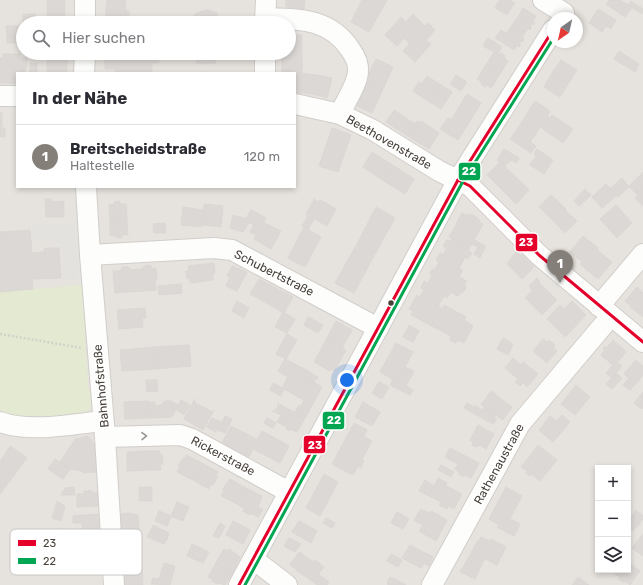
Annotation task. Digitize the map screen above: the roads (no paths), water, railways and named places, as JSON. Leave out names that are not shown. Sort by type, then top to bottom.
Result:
[{"type":"street","points":[[85,0],[85,16]]},
{"type":"street","points":[[543,0],[565,10]]},
{"type":"street","points":[[266,14],[278,16]]},
{"type":"street","points":[[296,19],[315,22],[329,29],[341,38],[350,48],[358,64],[356,81],[340,114]]},
{"type":"street","points":[[239,585],[458,180],[547,39]]},
{"type":"street","points":[[84,60],[84,72]]},
{"type":"street","points":[[265,60],[265,72]]},
{"type":"street","points":[[0,96],[16,96]]},
{"type":"street","name":"Beethovenstraße","points":[[296,104],[340,114],[373,130],[439,171],[470,186],[539,255],[643,342]]},
{"type":"street","name":"Bahnhofstraße","points":[[86,188],[110,529]]},
{"type":"street","name":"Schubertstraße","points":[[90,255],[214,248],[232,250],[378,328]]},
{"type":"street","name":"Rathenaustraße","points":[[432,585],[520,424],[605,311],[643,254]]},
{"type":"street","name":"Rickerstraße","points":[[0,422],[19,427],[32,428],[104,429],[180,435],[192,439],[289,492]]},
{"type":"street","points":[[253,559],[287,585]]},
{"type":"street","name":"Bahnhofstraße","points":[[113,575],[114,585]]},
{"type":"place","name":"Breitscheidstraße","points":[[560,283]]}]
